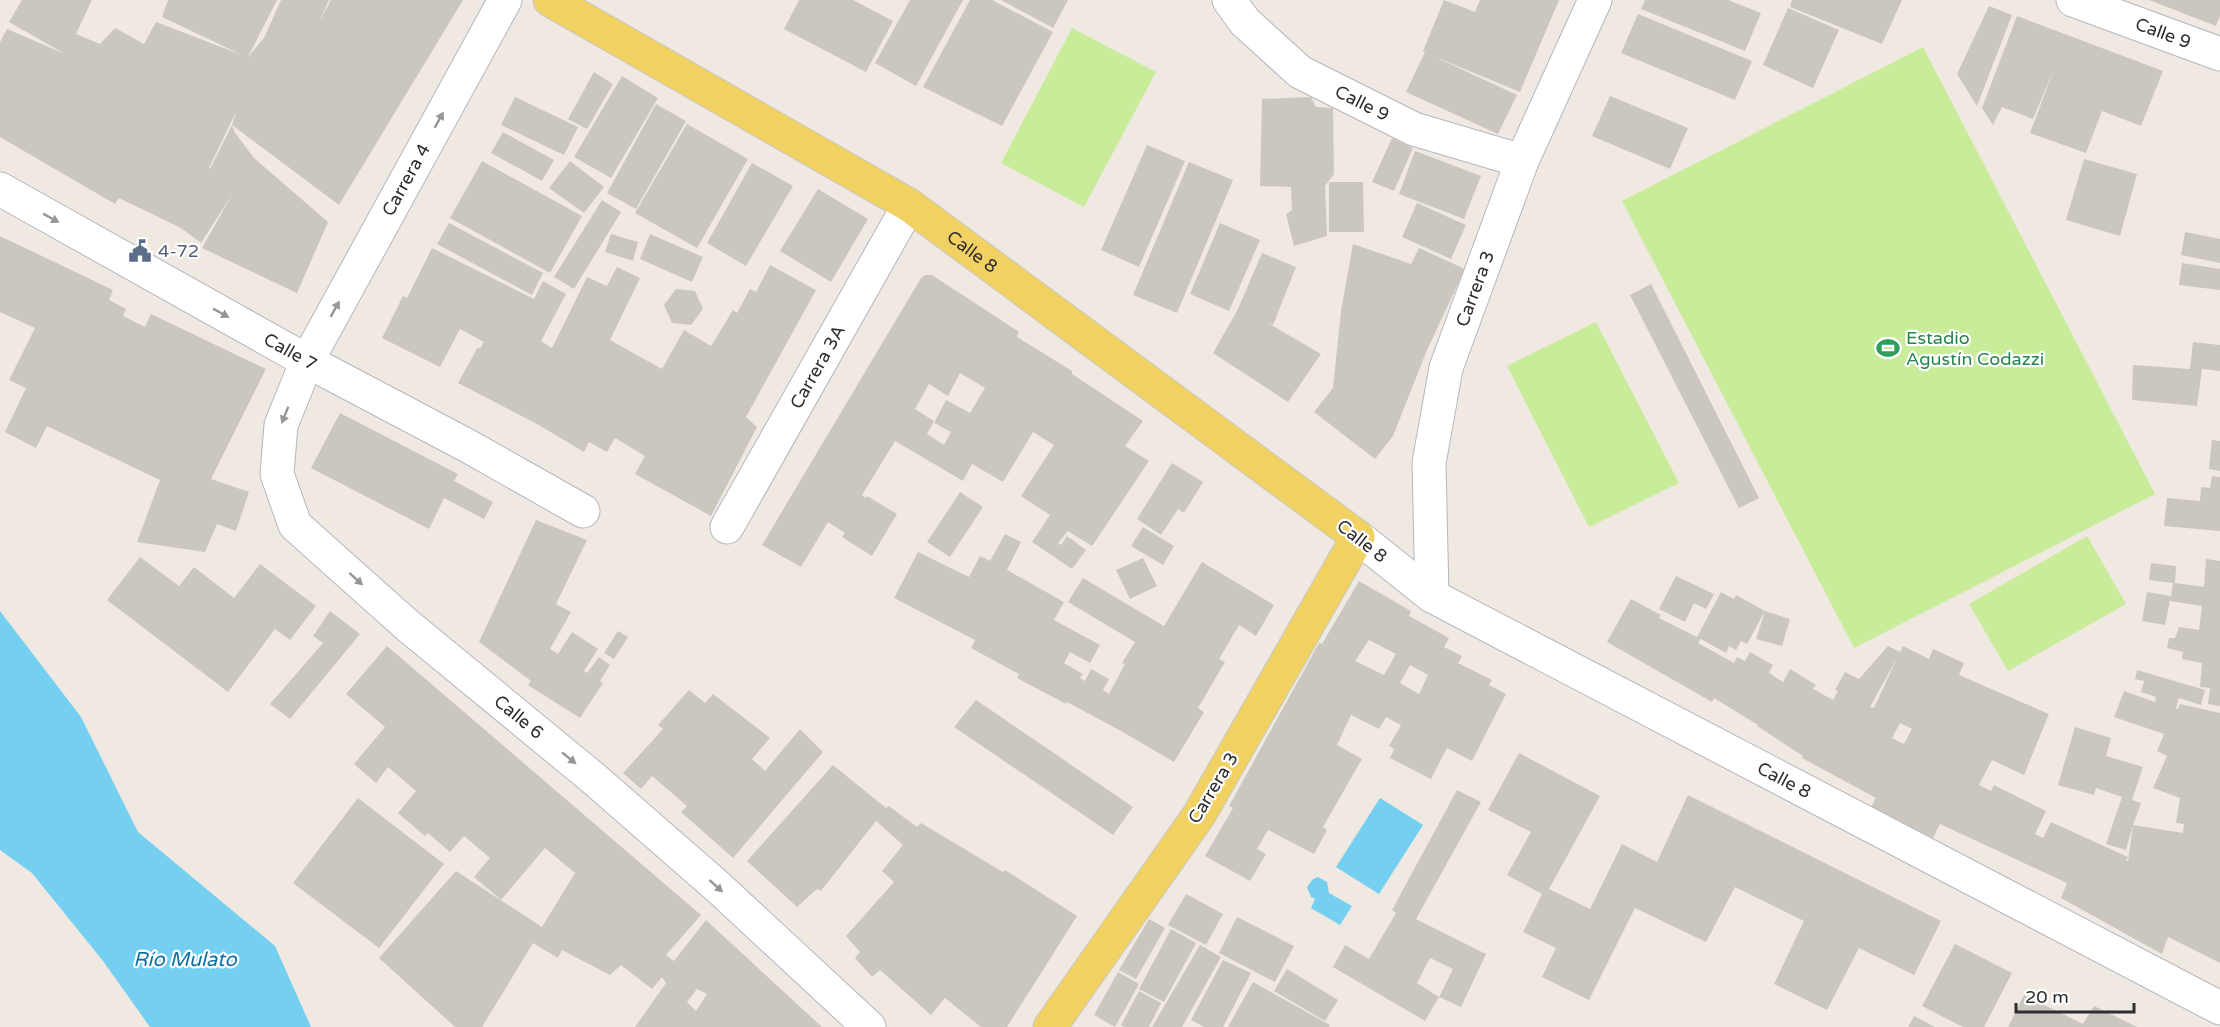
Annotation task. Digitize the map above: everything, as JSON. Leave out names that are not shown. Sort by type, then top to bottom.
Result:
[{"type":"main road","name":"Calle 8","points":[[550,0],[909,206],[1359,537]]},
{"type":"main road","name":"Carrera 3","points":[[1050,1027],[1199,815],[1359,537]]},
{"type":"street","name":"Carrera 4","points":[[307,361],[505,0]]},
{"type":"street","name":"Calle 9","points":[[1229,0],[1245,22],[1300,72],[1414,129],[1522,161]]},
{"type":"street","name":"Carrera 3","points":[[1432,596],[1429,463],[1446,368],[1522,161],[1595,0]]},
{"type":"street","name":"Calle 9","points":[[2073,0],[2220,54]]},
{"type":"street","name":"Calle 7","points":[[0,189],[307,361],[468,446],[583,511]]},
{"type":"street","name":"Carrera 3A","points":[[727,527],[909,206]]},
{"type":"street","name":"Calle 6","points":[[307,361],[281,425],[278,474],[295,525],[407,625],[602,786],[718,887],[869,1027]]},
{"type":"street","name":"Calle 8","points":[[1359,537],[1432,596],[2220,1008]]},
{"type":"green space","points":[[1072,28],[1156,72],[1084,207],[1001,163]]},
{"type":"green space","name":"Estadio Agustín Codazzi","points":[[1923,47],[2155,494],[1854,648],[1622,201]]},
{"type":"green space","points":[[1596,322],[1679,483],[1589,527],[1507,366]]},
{"type":"green space","points":[[2087,536],[2126,604],[2008,671],[1969,604]]},
{"type":"water","name":"Río Mulato","points":[[0,611],[81,717],[138,832],[275,946],[311,1027],[150,1027],[103,961],[32,873],[0,850]]},
{"type":"water","points":[[1380,798],[1423,825],[1379,894],[1336,867]]},
{"type":"water","points":[[1318,877],[1327,882],[1329,893],[1352,906],[1340,925],[1311,908],[1315,899],[1311,897],[1307,887],[1313,879]]},
{"type":"building","points":[[22,0],[92,0],[76,34],[100,44],[115,28],[144,44],[156,22],[242,55],[162,17],[168,0],[277,0],[248,57],[264,38],[281,0],[329,0],[319,22],[331,0],[463,0],[339,205],[232,125],[235,133],[254,158],[328,222],[297,293],[202,248],[233,193],[201,243],[181,228],[119,198],[115,204],[0,137],[0,42],[7,29],[65,54],[9,22]],"holes":[[[236,112],[232,125],[209,168]]]},
{"type":"building","points":[[799,0],[853,0],[893,21],[866,72],[784,29]]},
{"type":"building","points":[[910,0],[963,0],[916,86],[875,63]]},
{"type":"building","points":[[970,0],[992,0],[1053,32],[1002,126],[923,87]]},
{"type":"building","points":[[1001,0],[1068,0],[1053,28]]},
{"type":"building","points":[[1444,0],[1475,12],[1480,0],[1559,0],[1520,92],[1433,56],[1517,95],[1498,134],[1406,92],[1425,52],[1423,51]]},
{"type":"building","points":[[1645,0],[1728,0],[1761,13],[1745,51],[1641,9]]},
{"type":"building","points":[[1792,0],[1902,0],[1882,44],[1790,7]]},
{"type":"building","points":[[2149,0],[2220,0],[2220,16],[2216,26]]},
{"type":"building","points":[[1989,6],[2012,15],[1977,106],[1957,74]]},
{"type":"building","points":[[1788,8],[1839,30],[1813,88],[1763,65]]},
{"type":"building","points":[[1638,14],[1752,61],[1735,100],[1621,53]]},
{"type":"building","points":[[2017,16],[2163,71],[2141,126],[2102,111],[2086,153],[2030,133],[2054,69],[2033,119],[2002,107],[1993,125],[1982,108]]},
{"type":"building","points":[[594,72],[613,84],[587,129],[568,119]]},
{"type":"building","points":[[622,76],[658,98],[611,178],[574,157]]},
{"type":"building","points":[[1610,96],[1688,128],[1670,169],[1592,136]]},
{"type":"building","points":[[515,97],[578,127],[564,155],[501,125]]},
{"type":"building","points":[[1311,97],[1316,107],[1333,108],[1334,174],[1325,186],[1327,236],[1294,246],[1286,214],[1292,210],[1291,187],[1260,186],[1262,99]]},
{"type":"building","points":[[656,104],[686,121],[636,209],[607,193]]},
{"type":"building","points":[[687,124],[748,159],[697,248],[635,213]]},
{"type":"building","points":[[503,132],[554,160],[542,181],[491,153]]},
{"type":"building","points":[[1392,138],[1413,148],[1394,191],[1372,182]]},
{"type":"building","points":[[1147,145],[1185,161],[1139,267],[1101,250]]},
{"type":"building","points":[[1415,151],[1481,176],[1464,219],[1399,194]]},
{"type":"building","points":[[2084,159],[2137,174],[2120,236],[2066,220]]},
{"type":"building","points":[[482,161],[582,216],[550,273],[450,218]]},
{"type":"building","points":[[570,161],[604,187],[584,213],[549,188]]},
{"type":"building","points":[[1189,162],[1233,180],[1177,313],[1133,295]]},
{"type":"building","points":[[752,163],[793,186],[746,266],[707,243]]},
{"type":"building","points":[[1329,182],[1363,182],[1364,232],[1329,232]]},
{"type":"building","points":[[818,189],[868,219],[831,282],[780,251]]},
{"type":"building","points":[[602,200],[621,212],[574,289],[554,277]]},
{"type":"building","points":[[1417,203],[1466,225],[1451,259],[1402,237]]},
{"type":"building","points":[[449,223],[543,273],[532,295],[437,244]]},
{"type":"building","points":[[1220,223],[1260,240],[1229,311],[1190,294]]},
{"type":"building","points":[[2185,232],[2220,239],[2220,263],[2181,255]]},
{"type":"building","points":[[611,234],[638,242],[633,261],[605,252]]},
{"type":"building","points":[[650,234],[703,257],[692,282],[640,259]]},
{"type":"building","points":[[0,236],[113,290],[109,300],[126,309],[123,316],[145,327],[151,314],[266,369],[211,479],[249,492],[236,531],[217,524],[205,552],[137,542],[160,480],[47,426],[36,448],[5,432],[26,388],[9,380],[35,328],[0,312]]},
{"type":"building","points":[[1353,244],[1411,264],[1419,248],[1465,269],[1427,350],[1393,436],[1375,459],[1314,412],[1333,388],[1341,311]]},
{"type":"building","points":[[432,248],[534,299],[543,281],[566,294],[541,341],[552,348],[587,277],[607,286],[617,267],[640,278],[610,340],[662,369],[684,330],[711,346],[733,310],[737,313],[750,289],[756,292],[770,265],[816,290],[746,417],[757,427],[711,516],[635,474],[645,456],[615,438],[607,452],[589,442],[584,452],[537,424],[458,383],[478,347],[480,349],[484,342],[460,329],[440,367],[382,338],[403,296],[407,298]]},
{"type":"building","points":[[1262,253],[1296,267],[1273,325],[1268,323],[1321,354],[1288,402],[1213,353],[1238,309]]},
{"type":"building","points":[[2182,263],[2220,269],[2220,290],[2179,285]]},
{"type":"building","points":[[925,275],[932,275],[1019,332],[1017,337],[1072,371],[1072,374],[1143,421],[1125,446],[1149,461],[1092,546],[1068,531],[1058,543],[1061,545],[1067,536],[1086,550],[1072,569],[1032,542],[1050,515],[1021,496],[1054,445],[1033,432],[1003,482],[972,464],[963,481],[895,441],[862,495],[897,514],[872,556],[842,537],[845,533],[828,522],[801,567],[762,545],[921,278]],"holes":[[[960,373],[985,388],[970,413],[946,400],[934,423],[951,432],[944,445],[927,434],[934,421],[915,409],[929,384],[948,396]]]},
{"type":"building","points":[[1651,284],[1759,498],[1739,508],[1630,295]]},
{"type":"building","points":[[676,289],[695,291],[703,309],[691,325],[672,323],[664,305]]},
{"type":"building","points":[[2193,342],[2220,345],[2220,371],[2202,369],[2197,406],[2132,400],[2133,365],[2190,369]]},
{"type":"building","points":[[340,413],[458,474],[454,481],[493,502],[484,519],[444,498],[429,529],[311,468]]},
{"type":"building","points":[[2212,440],[2220,441],[2220,471],[2209,469]]},
{"type":"building","points":[[1172,463],[1203,482],[1184,513],[1178,509],[1161,535],[1137,519]]},
{"type":"building","points":[[2212,476],[2220,477],[2220,531],[2164,526],[2167,498],[2200,501],[2201,487],[2210,488]]},
{"type":"building","points":[[960,492],[983,507],[950,557],[927,542]]},
{"type":"building","points":[[536,520],[587,540],[556,604],[571,612],[550,649],[558,654],[572,632],[598,649],[584,671],[587,673],[599,657],[610,665],[600,681],[603,683],[580,718],[528,685],[531,681],[479,642]]},
{"type":"building","points":[[1143,527],[1174,546],[1163,565],[1131,546]]},
{"type":"building","points":[[1005,534],[1021,542],[1007,570],[1064,602],[1054,620],[1100,645],[1090,663],[1070,652],[1064,663],[1083,674],[1080,678],[1085,681],[1091,669],[1109,679],[1103,690],[1109,694],[1125,664],[1122,663],[1135,642],[1068,602],[1083,578],[1164,626],[1202,562],[1274,605],[1256,636],[1239,625],[1219,659],[1225,662],[1198,708],[1204,712],[1174,762],[1067,702],[1066,704],[1017,678],[1019,674],[971,648],[975,640],[894,598],[918,552],[969,577],[980,556],[990,561]]},
{"type":"building","points":[[140,557],[179,586],[194,567],[234,598],[260,564],[316,606],[290,640],[275,629],[228,692],[107,600]]},
{"type":"building","points":[[1143,558],[1157,586],[1130,599],[1116,570]]},
{"type":"building","points":[[2206,559],[2220,561],[2220,706],[2208,704],[2210,688],[2200,687],[2202,663],[2182,659],[2183,652],[2167,648],[2169,638],[2175,638],[2179,627],[2199,630],[2202,606],[2170,601],[2165,625],[2142,621],[2147,592],[2171,596],[2173,583],[2149,580],[2151,563],[2176,566],[2175,583],[2204,587]]},
{"type":"building","points":[[1676,576],[1714,594],[1706,609],[1694,603],[1685,622],[1659,609]]},
{"type":"building","points":[[1359,581],[1411,611],[1409,616],[1449,638],[1444,647],[1462,656],[1458,663],[1492,680],[1489,685],[1506,694],[1472,761],[1447,748],[1431,779],[1390,758],[1394,749],[1389,746],[1401,725],[1386,717],[1379,729],[1351,715],[1337,745],[1362,759],[1323,827],[1327,830],[1314,854],[1268,830],[1257,849],[1266,854],[1250,881],[1205,856],[1233,808],[1229,806],[1319,643],[1322,644]],"holes":[[[1369,640],[1396,654],[1384,675],[1355,661]],[[1410,665],[1428,675],[1419,694],[1400,683]]]},
{"type":"building","points":[[1721,592],[1734,599],[1736,595],[1765,611],[1747,644],[1741,641],[1736,650],[1729,646],[1726,653],[1701,639],[1698,643],[1734,663],[1737,657],[1745,661],[1750,652],[1773,665],[1769,673],[1783,682],[1790,669],[1816,685],[1813,689],[1833,700],[1838,691],[1835,690],[1845,672],[1859,679],[1888,646],[1900,652],[1903,646],[1929,659],[1933,649],[1964,663],[1959,675],[2049,714],[2024,775],[1992,760],[1979,785],[1991,791],[1994,785],[2046,811],[2035,834],[2043,838],[2051,822],[2128,857],[2126,861],[2128,861],[2133,825],[2183,833],[2184,824],[2176,823],[2180,798],[2153,788],[2167,756],[2157,751],[2164,734],[2114,717],[2124,691],[2155,702],[2156,697],[2141,692],[2144,681],[2135,679],[2137,670],[2205,690],[2201,705],[2179,698],[2176,708],[2178,709],[2180,704],[2220,713],[2220,963],[2168,937],[2162,954],[2061,898],[2067,883],[1940,824],[1933,838],[1871,807],[1876,798],[1802,758],[1803,756],[1758,725],[1714,698],[1712,702],[1607,642],[1631,599],[1661,615],[1659,618],[1697,637]],"holes":[[[1897,658],[1874,708],[1870,707]],[[1900,723],[1912,729],[1904,744],[1892,738]]]},
{"type":"building","points":[[330,611],[360,634],[290,719],[270,704],[323,643],[313,636]]},
{"type":"building","points":[[1765,611],[1790,619],[1782,646],[1756,639]]},
{"type":"building","points":[[618,631],[628,637],[614,659],[604,653]]},
{"type":"building","points":[[387,646],[701,915],[666,955],[674,961],[706,920],[822,1027],[635,1027],[666,983],[662,977],[652,989],[621,965],[610,975],[562,950],[558,958],[533,943],[482,1027],[455,1027],[379,958],[456,871],[542,927],[575,873],[545,848],[501,900],[474,877],[490,858],[464,836],[450,852],[428,833],[425,836],[398,813],[416,791],[388,767],[376,783],[354,764],[385,727],[346,694]],"holes":[[[697,989],[707,994],[696,1011],[687,1002]]]},
{"type":"building","points":[[689,690],[705,703],[713,694],[770,738],[752,759],[765,771],[800,729],[823,752],[733,858],[681,812],[687,806],[652,776],[641,789],[623,773],[663,729],[658,725]]},
{"type":"building","points":[[976,700],[1133,807],[1113,835],[954,727]]},
{"type":"building","points":[[2075,727],[2111,738],[2106,756],[2143,767],[2132,800],[2141,803],[2126,850],[2106,844],[2122,797],[2096,788],[2094,795],[2058,785]]},
{"type":"building","points":[[1519,753],[1600,796],[1549,889],[1590,909],[1622,844],[1657,862],[1688,795],[1941,921],[1914,975],[1859,948],[1827,1010],[1774,984],[1804,921],[1735,887],[1706,942],[1635,908],[1589,1000],[1542,977],[1556,948],[1523,932],[1542,894],[1507,875],[1531,832],[1488,810]]},
{"type":"building","points":[[833,765],[886,808],[889,806],[917,827],[921,823],[1003,872],[1005,870],[1077,916],[1007,1027],[981,1027],[945,998],[931,1015],[880,970],[872,977],[855,958],[860,952],[846,936],[894,882],[882,871],[903,845],[876,821],[821,891],[817,889],[797,907],[747,861]]},
{"type":"building","points":[[1457,790],[1481,802],[1416,919],[1486,954],[1461,1007],[1439,997],[1425,1021],[1333,967],[1345,945],[1369,959],[1396,913],[1392,910]],"holes":[[[1430,958],[1453,969],[1439,997],[1417,983]]]},
{"type":"building","points":[[358,798],[444,864],[379,948],[293,883]]},
{"type":"building","points":[[1186,894],[1223,914],[1206,945],[1168,925]]},
{"type":"building","points":[[1237,917],[1294,946],[1275,982],[1219,953]]},
{"type":"building","points":[[1149,919],[1165,928],[1136,979],[1119,970]]},
{"type":"building","points":[[1171,929],[1196,943],[1164,1002],[1139,989]]},
{"type":"building","points":[[1955,944],[2012,973],[1984,1027],[1963,1027],[1922,1006]]},
{"type":"building","points":[[1200,945],[1221,957],[1182,1027],[1152,1027]]},
{"type":"building","points":[[1223,960],[1251,973],[1223,1027],[1204,1027],[1191,1020]]},
{"type":"building","points":[[1287,969],[1338,1000],[1325,1021],[1274,991]]},
{"type":"building","points":[[1118,972],[1139,984],[1115,1027],[1094,1015]]},
{"type":"building","points":[[1253,982],[1330,1025],[1329,1027],[1228,1027]]},
{"type":"building","points":[[1139,991],[1161,1003],[1149,1027],[1124,1027],[1121,1025]]},
{"type":"building","points":[[2024,995],[2083,1024],[2094,1006],[2137,1027],[2008,1027]]},
{"type":"building","points":[[1914,1016],[1935,1027],[1908,1027]]},
{"type":"place","name":"4-72","points":[[140,251]]},
{"type":"place","name":"Estadio Agustín Codazzi","points":[[1888,348]]}]
